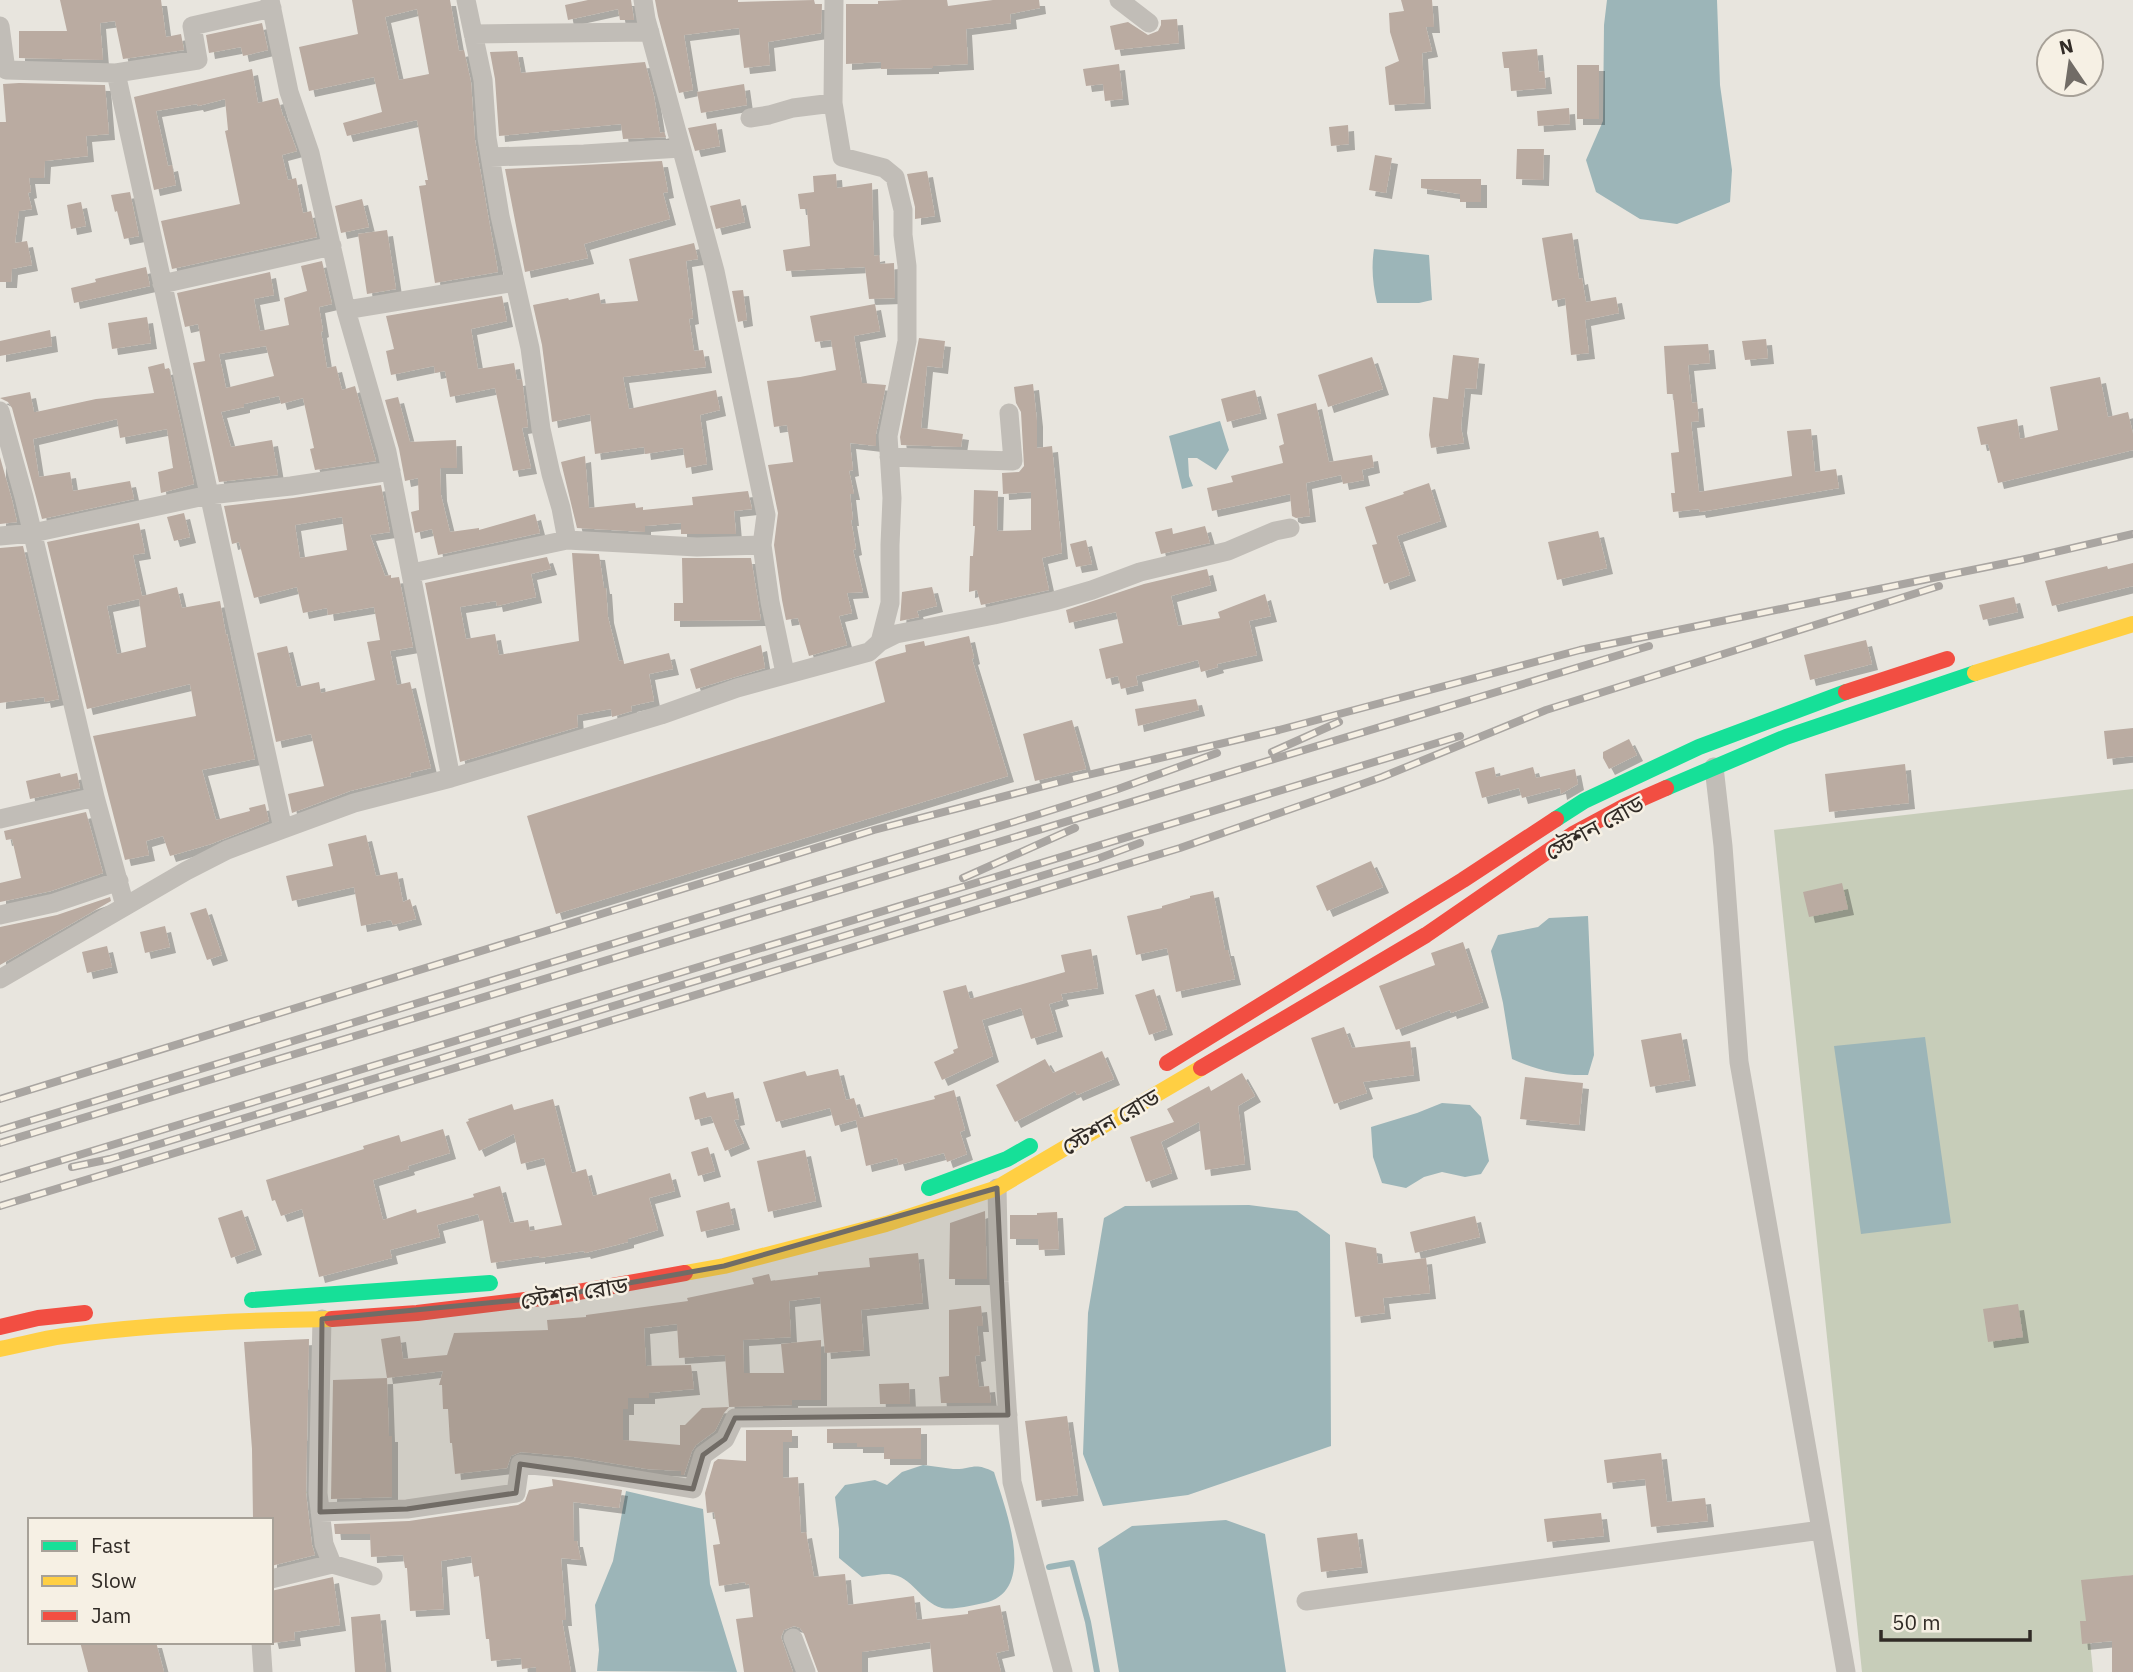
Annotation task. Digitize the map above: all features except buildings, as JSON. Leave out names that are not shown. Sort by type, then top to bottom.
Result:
[{"type":"main road","name":"স্টেশন রোড","points":[[0,1349],[61,1336],[132,1329],[244,1320],[322,1319],[418,1313],[550,1297],[723,1266],[886,1224],[996,1188],[1426,935],[1573,834],[1625,806],[1786,737],[2133,624]]},
{"type":"main road","name":"স্টেশন রোড","points":[[1155,1071],[1584,802],[1699,747],[1808,705],[1963,654]]},
{"type":"main road","name":"স্টেশন রোড","points":[[918,1191],[1007,1159],[1042,1139]]},
{"type":"main road","name":"স্টেশন রোড","points":[[235,1301],[502,1282]]},
{"type":"main road","points":[[0,1327],[38,1318],[103,1311]]},
{"type":"street","points":[[466,0],[482,80],[490,157],[500,216],[530,348],[541,429],[567,540]]},
{"type":"street","points":[[643,0],[715,271],[766,515],[762,545],[770,602],[785,673]]},
{"type":"street","points":[[834,0],[833,103],[842,157],[884,168],[895,177],[903,210],[907,266],[907,341],[888,436],[892,498],[890,603],[880,642]]},
{"type":"street","points":[[1119,0],[1149,23]]},
{"type":"street","points":[[0,26],[3,70],[116,73],[198,60],[192,26],[271,4],[289,92],[310,153],[346,310],[391,471],[451,778]]},
{"type":"street","points":[[473,34],[650,32]]},
{"type":"street","points":[[116,73],[282,829]]},
{"type":"street","points":[[750,118],[793,108],[833,103]]},
{"type":"street","points":[[490,157],[681,148]]},
{"type":"street","points":[[162,284],[332,246]]},
{"type":"street","points":[[346,310],[515,282]]},
{"type":"street","points":[[0,411],[33,533],[95,797],[125,906]]},
{"type":"street","points":[[889,457],[1013,461],[1009,413]]},
{"type":"street","points":[[0,536],[33,533],[209,495],[391,471]]},
{"type":"street","points":[[0,979],[227,850],[354,803],[451,778],[661,715],[785,673],[869,652],[880,642],[896,634],[1054,601],[1140,572],[1228,551],[1275,531],[1290,528]]},
{"type":"street","points":[[412,573],[567,540],[697,547],[762,545]]},
{"type":"street","points":[[1714,767],[1723,846],[1739,1062],[1846,1672]]},
{"type":"street","points":[[0,819],[95,797]]},
{"type":"street","points":[[0,915],[54,902],[119,880]]},
{"type":"street","points":[[996,1188],[999,1282],[1012,1482],[1063,1672]]},
{"type":"street","points":[[322,1319],[318,1493],[324,1544],[332,1564]]},
{"type":"street","points":[[320,1512],[407,1509],[516,1493],[520,1464],[572,1469],[693,1489],[703,1455],[724,1439],[735,1418],[1008,1415]]},
{"type":"street","points":[[1306,1601],[1821,1530]]},
{"type":"street","points":[[273,1579],[332,1564],[373,1576]]},
{"type":"street","points":[[793,1638],[806,1672]]},
{"type":"street","points":[[261,1644],[263,1672]]},
{"type":"highlighted area","points":[[997,1188],[1008,1415],[735,1418],[725,1439],[703,1455],[693,1489],[520,1464],[516,1493],[407,1509],[320,1512],[322,1319],[550,1297],[724,1266]]},
{"type":"green space","points":[[2133,789],[2133,1575],[2084,1581],[2093,1672],[1862,1672],[1774,830]]},
{"type":"water","points":[[1607,0],[1717,0],[1720,85],[1732,170],[1730,202],[1677,224],[1640,219],[1596,192],[1586,160],[1603,121],[1604,25]]},
{"type":"water","points":[[1374,249],[1429,255],[1432,300],[1419,303],[1377,303],[1373,276]]},
{"type":"water","points":[[1220,421],[1229,450],[1216,470],[1197,458],[1188,458],[1189,476],[1193,486],[1182,489],[1169,436]]},
{"type":"water","points":[[1588,916],[1594,1055],[1588,1075],[1549,1072],[1512,1059],[1491,951],[1498,935],[1538,927],[1549,918]]},
{"type":"water","points":[[1925,1037],[1951,1223],[1861,1234],[1834,1046]]},
{"type":"water","points":[[1442,1103],[1470,1105],[1481,1117],[1489,1161],[1481,1174],[1465,1177],[1442,1172],[1424,1177],[1406,1188],[1382,1183],[1373,1157],[1371,1127]]},
{"type":"water","points":[[1249,1205],[1297,1211],[1330,1235],[1331,1446],[1188,1495],[1103,1506],[1083,1454],[1088,1313],[1104,1218],[1125,1206]]},
{"type":"water","points":[[923,1465],[953,1469],[977,1466],[994,1472],[1014,1549],[1014,1568],[1009,1585],[998,1598],[965,1607],[942,1608],[934,1605],[904,1579],[889,1574],[862,1577],[839,1558],[835,1497],[845,1485],[875,1480],[887,1485],[902,1472]]},
{"type":"water","points":[[626,1491],[703,1509],[710,1584],[737,1672],[597,1671],[599,1650],[595,1605],[613,1561]]},
{"type":"water","points":[[1226,1520],[1265,1534],[1286,1672],[1119,1672],[1098,1548],[1132,1526]]},
{"type":"waterway","points":[[1049,1567],[1072,1563],[1088,1622],[1097,1672]]},
{"type":"railway","points":[[0,1099],[874,830],[1075,778],[1279,730],[1580,650],[2021,560],[2133,534]]},
{"type":"railway","points":[[0,1206],[1180,848],[1382,777],[1546,710],[1939,586]]},
{"type":"railway","points":[[0,1143],[1649,646]]},
{"type":"railway","points":[[1272,752],[1339,722]]},
{"type":"railway","points":[[0,1179],[1460,736]]},
{"type":"railway","points":[[0,1130],[1033,816],[1217,753]]},
{"type":"railway","points":[[963,878],[1075,828]]},
{"type":"railway","points":[[72,1167],[110,1159],[1097,859],[1140,843]]},
{"type":"traffic: fast","points":[[1666,788],[1786,737],[1975,673]]},
{"type":"traffic: fast","points":[[1556,819],[1584,801],[1699,747],[1846,692]]},
{"type":"traffic: fast","points":[[929,1188],[1007,1159],[1030,1146]]},
{"type":"traffic: fast","points":[[252,1300],[490,1283]]},
{"type":"traffic: slow","points":[[1975,673],[2133,624]]},
{"type":"traffic: slow","points":[[685,1273],[724,1266],[886,1224],[997,1188],[1201,1068]]},
{"type":"traffic: slow","points":[[0,1349],[63,1336],[130,1328],[332,1319]]},
{"type":"traffic: jam","points":[[1846,692],[1947,659]]},
{"type":"traffic: jam","points":[[1201,1068],[1426,935],[1573,834],[1666,788]]},
{"type":"traffic: jam","points":[[1167,1063],[1463,880],[1556,819]]},
{"type":"traffic: jam","points":[[332,1319],[417,1313],[550,1297],[685,1273]]},
{"type":"traffic: jam","points":[[0,1327],[38,1318],[85,1313]]}]
